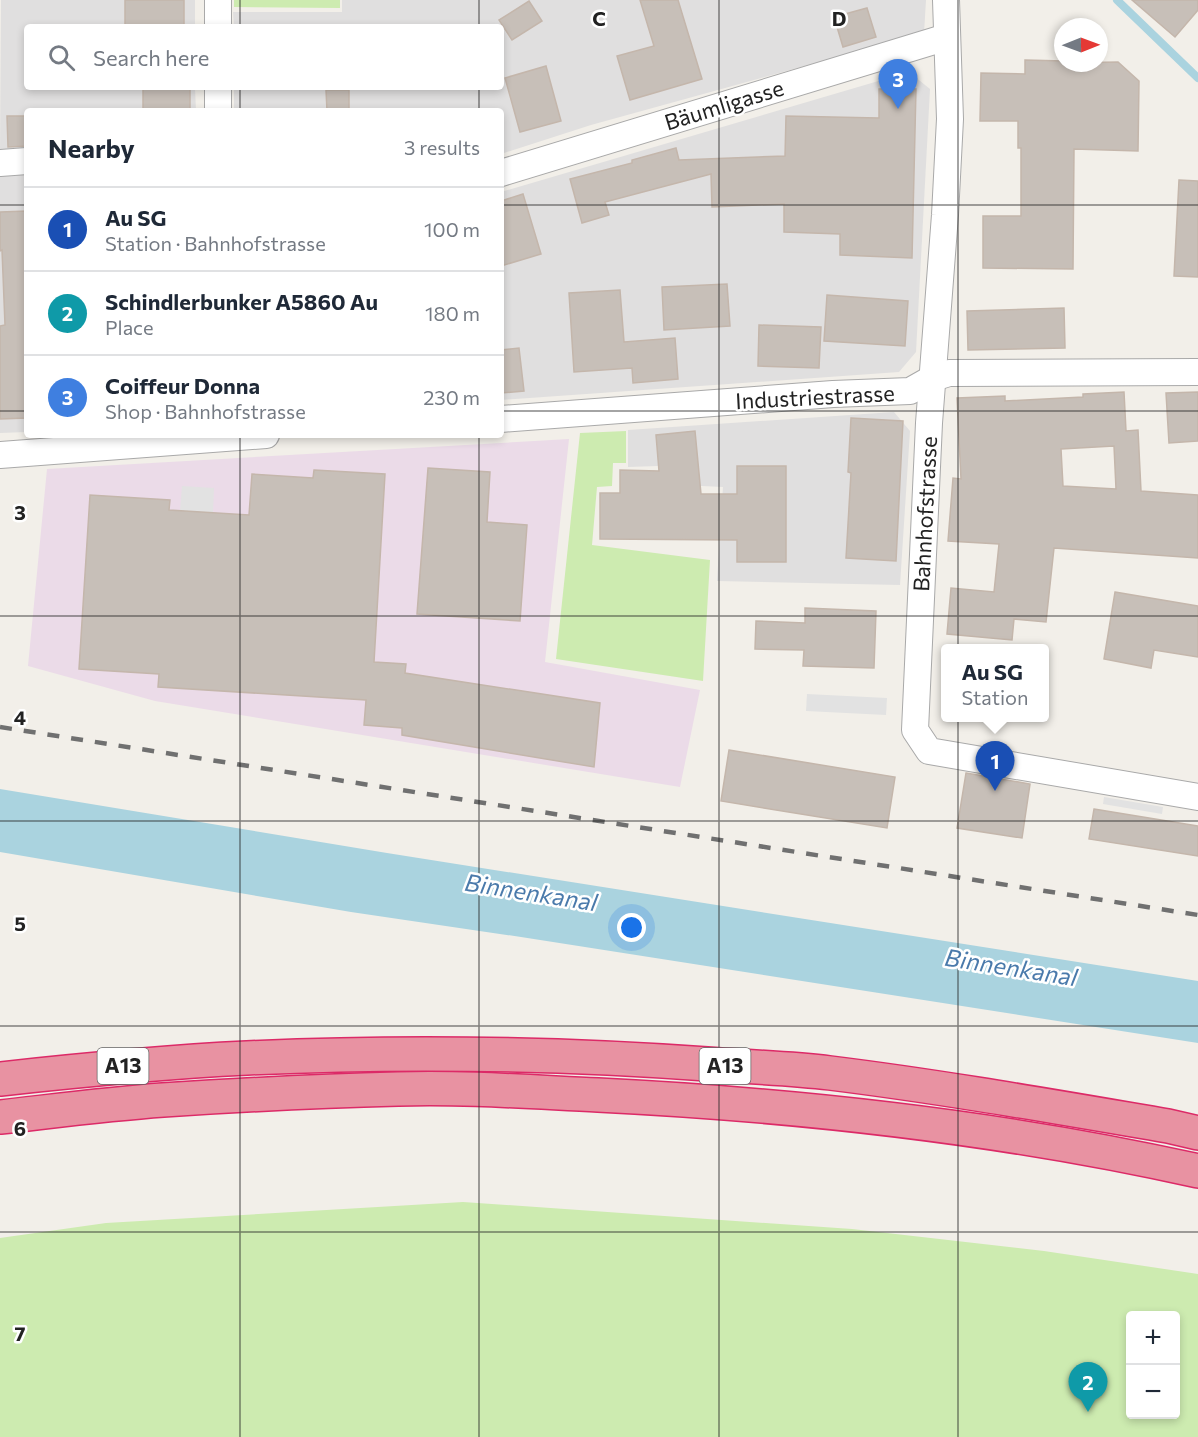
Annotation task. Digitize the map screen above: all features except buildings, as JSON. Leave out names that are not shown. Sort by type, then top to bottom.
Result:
[{"type":"highway","name":"A13","points":[[0,1079],[116,1067],[247,1058],[535,1055],[828,1073],[976,1093],[1198,1133]]},
{"type":"highway","name":"A13","points":[[0,1117],[161,1100],[401,1089],[669,1099],[818,1110],[963,1127],[1156,1161],[1198,1171]]},
{"type":"highway","name":"A13","points":[[0,1137],[114,1126],[161,1100]]},
{"type":"street","points":[[218,0],[218,24]]},
{"type":"street","name":"Bahnhofstrasse","points":[[946,0],[950,119],[929,423],[915,730],[929,751],[1198,797]]},
{"type":"street","name":"Bäumligasse","points":[[504,172],[946,37]]},
{"type":"street","points":[[218,90],[218,108]]},
{"type":"street","points":[[0,162],[24,161]]},
{"type":"street","name":"Industriestrasse","points":[[504,419],[833,394],[910,391],[933,378],[949,373],[1198,372]]},
{"type":"street","points":[[0,455],[208,438]]},
{"type":"shaded area","points":[[1,0],[195,0],[195,24],[24,24],[24,90],[195,90],[196,108],[24,108],[24,150],[0,151]]},
{"type":"shaded area","points":[[342,0],[926,0],[924,33],[591,125],[504,153],[504,108],[234,108],[234,90],[504,90],[504,24],[234,24],[233,12],[342,12]]},
{"type":"shaded area","points":[[909,72],[930,89],[916,352],[899,372],[504,400],[504,191]]},
{"type":"shaded area","points":[[24,170],[24,432],[0,433],[0,172]]},
{"type":"shaded area","points":[[894,412],[910,431],[900,585],[717,581],[723,487],[660,484],[658,466],[628,467],[628,430]]},
{"type":"shaded area","points":[[569,439],[545,662],[700,690],[680,787],[155,701],[28,666],[47,469]]},
{"type":"shaded area","points":[[182,486],[214,488],[213,513],[180,511]]},
{"type":"shaded area","points":[[807,694],[887,698],[886,715],[806,711]]},
{"type":"shaded area","points":[[1104,797],[1163,807],[1162,814],[1103,804]]},
{"type":"green space","points":[[234,0],[340,0],[340,8],[234,7]]},
{"type":"green space","points":[[626,431],[626,463],[613,463],[612,486],[597,487],[592,545],[710,560],[703,681],[556,659],[580,433]]},
{"type":"green space","points":[[463,1202],[852,1229],[1044,1251],[1198,1274],[1198,1437],[0,1437],[0,1238],[106,1223]]},
{"type":"water","name":"Binnenkanal","points":[[0,789],[387,853],[1198,981],[1198,1043],[351,912],[0,852]]},
{"type":"waterway","points":[[1117,0],[1198,78]]},
{"type":"railway","points":[[0,727],[1198,915]]},
{"type":"place","name":"Coiffeur Donna","points":[[898,109]]},
{"type":"place","name":"Au SG","points":[[995,791]]},
{"type":"place","name":"Schindlerbunker A5860 Au","points":[[1088,1412]]}]
